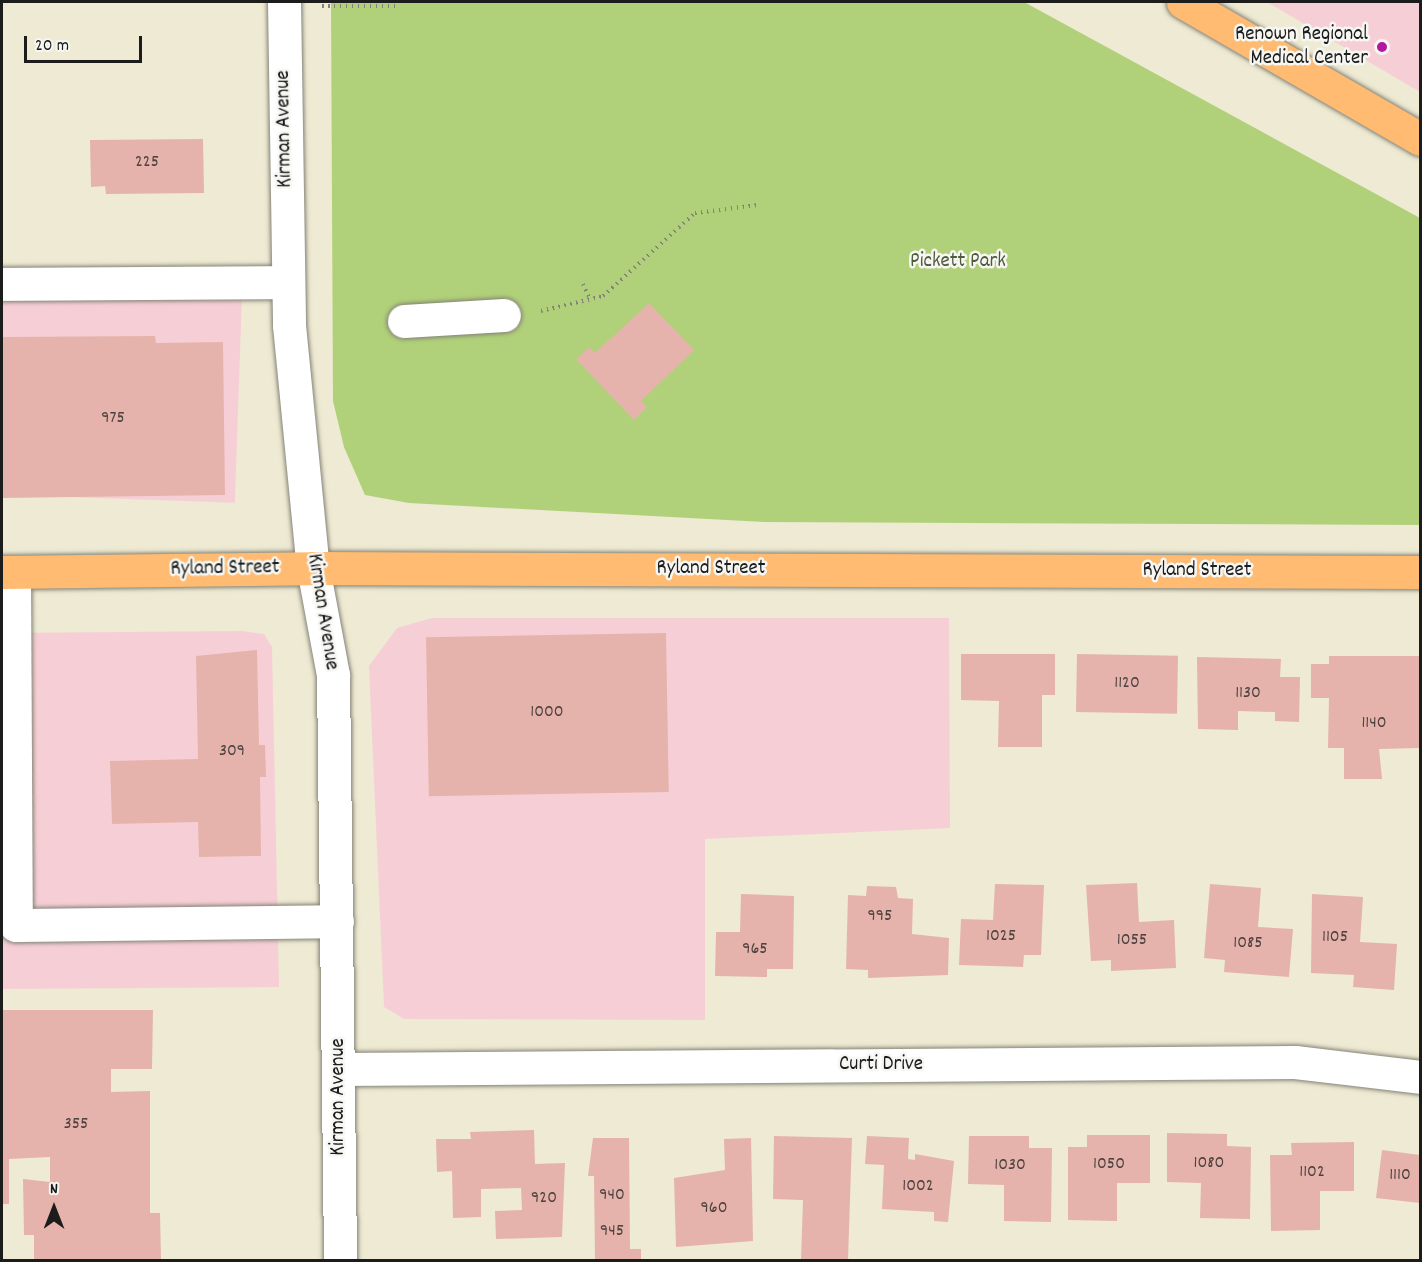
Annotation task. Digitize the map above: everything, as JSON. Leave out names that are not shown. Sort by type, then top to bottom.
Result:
[{"type":"main road","points":[[1183,2],[1420,139]]},
{"type":"main road","name":"Ryland Street","points":[[8,572],[313,568],[1420,572]]},
{"type":"street","name":"Kirman Avenue","points":[[284,2],[287,282],[313,568],[333,675],[340,1068],[340,1260]]},
{"type":"street","points":[[2,284],[287,282]]},
{"type":"street","points":[[404,321],[504,315]]},
{"type":"street","points":[[8,572],[16,925],[337,921]]},
{"type":"street","name":"Curti Drive","points":[[340,1068],[1295,1062],[1420,1077]]},
{"type":"path","points":[[322,6],[396,6]]},
{"type":"path","points":[[504,315],[590,299],[620,284],[670,231],[694,213],[758,205]]},
{"type":"path","points":[[583,284],[590,299]]},
{"type":"shaded area","name":"Renown Regional Medical Center","points":[[1267,2],[1420,2],[1420,92]]},
{"type":"shaded area","points":[[2,289],[242,297],[235,503],[2,495]]},
{"type":"shaded area","points":[[432,618],[949,618],[950,828],[705,839],[705,1020],[404,1019],[384,1007],[369,666],[397,628]]},
{"type":"shaded area","points":[[242,631],[264,634],[272,647],[279,987],[2,989],[2,633]]},
{"type":"green space","name":"Pickett Park","points":[[331,2],[1024,2],[1420,218],[1420,525],[764,522],[409,503],[365,495],[344,447],[333,401]]},
{"type":"building","points":[[203,139],[204,193],[106,194],[105,186],[91,187],[90,140]]},
{"type":"building","points":[[649,303],[694,350],[641,401],[647,407],[634,420],[576,359],[589,347],[595,353]]},
{"type":"building","points":[[155,336],[156,343],[223,342],[225,495],[2,498],[2,337]]},
{"type":"building","points":[[666,633],[669,792],[429,796],[426,637]]},
{"type":"building","points":[[257,650],[259,745],[265,745],[266,777],[260,777],[261,856],[199,857],[198,822],[112,824],[110,761],[198,759],[196,656]]},
{"type":"building","points":[[961,654],[1055,654],[1055,695],[1042,695],[1042,747],[998,747],[999,701],[961,700]]},
{"type":"building","points":[[1077,654],[1178,656],[1177,714],[1076,712]]},
{"type":"building","points":[[1329,656],[1420,656],[1420,748],[1379,749],[1382,779],[1344,779],[1344,748],[1328,748],[1329,698],[1311,698],[1311,664],[1329,664]]},
{"type":"building","points":[[1197,657],[1281,659],[1280,677],[1300,677],[1299,722],[1275,721],[1275,712],[1238,711],[1238,730],[1198,729]]},
{"type":"building","points":[[1137,883],[1139,922],[1174,920],[1176,968],[1111,971],[1111,960],[1091,961],[1086,885]]},
{"type":"building","points":[[995,884],[1044,885],[1041,955],[1024,955],[1023,967],[959,965],[961,919],[993,920]]},
{"type":"building","points":[[1210,884],[1261,888],[1258,927],[1293,929],[1289,977],[1224,972],[1225,960],[1204,958]]},
{"type":"building","points":[[867,886],[896,887],[898,898],[913,899],[912,934],[949,938],[948,975],[868,978],[868,970],[846,969],[848,895],[866,896]]},
{"type":"building","points":[[741,894],[794,896],[793,969],[767,969],[767,977],[715,976],[716,932],[740,932]]},
{"type":"building","points":[[1312,894],[1363,897],[1360,942],[1397,944],[1394,990],[1353,987],[1354,975],[1311,973]]},
{"type":"building","points":[[2,1010],[153,1010],[152,1069],[111,1069],[111,1092],[150,1091],[150,1213],[160,1213],[161,1260],[34,1260],[34,1235],[24,1235],[23,1179],[50,1182],[50,1157],[9,1159],[9,1204],[2,1204]]},
{"type":"building","points":[[534,1130],[535,1164],[565,1163],[562,1237],[496,1239],[495,1211],[522,1210],[521,1188],[481,1189],[481,1217],[453,1218],[452,1171],[437,1172],[436,1139],[471,1139],[470,1132]]},
{"type":"building","points":[[1167,1133],[1227,1134],[1227,1146],[1251,1147],[1250,1219],[1200,1218],[1201,1183],[1167,1182]]},
{"type":"building","points":[[1087,1135],[1150,1135],[1150,1183],[1117,1183],[1117,1221],[1068,1220],[1068,1147],[1087,1147]]},
{"type":"building","points":[[774,1136],[852,1138],[848,1260],[801,1260],[803,1200],[773,1199]]},
{"type":"building","points":[[867,1136],[909,1138],[908,1159],[915,1160],[915,1154],[954,1161],[948,1222],[934,1221],[934,1212],[882,1209],[884,1165],[865,1164]]},
{"type":"building","points":[[969,1136],[1029,1136],[1029,1148],[1052,1148],[1051,1222],[1004,1221],[1004,1185],[968,1184]]},
{"type":"building","points":[[593,1138],[629,1138],[630,1249],[641,1249],[641,1260],[595,1260],[594,1176],[588,1176]]},
{"type":"building","points":[[751,1138],[753,1241],[676,1247],[674,1178],[725,1170],[724,1139]]},
{"type":"building","points":[[1354,1142],[1354,1191],[1320,1191],[1320,1230],[1271,1231],[1270,1155],[1292,1155],[1291,1143]]},
{"type":"building","points":[[1382,1150],[1420,1155],[1420,1203],[1376,1198]]},
{"type":"place","name":"Renown Regional Medical Center","points":[[1382,47]]}]
